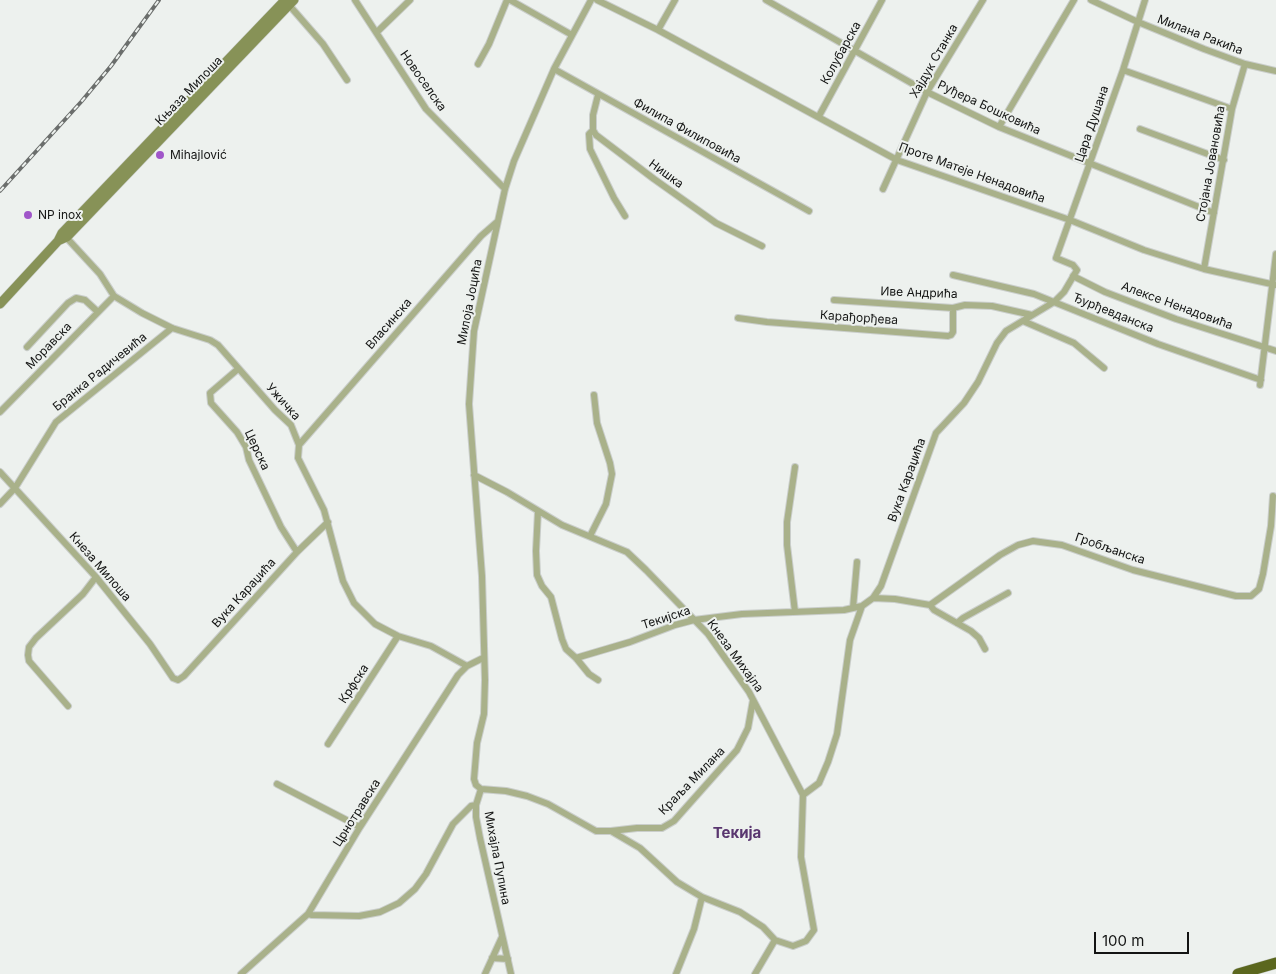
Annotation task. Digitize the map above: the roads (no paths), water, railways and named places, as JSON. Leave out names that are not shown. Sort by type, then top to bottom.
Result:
[{"type":"highway","points":[[1238,974],[1276,963]]},
{"type":"main road","name":"Књаза Милоша","points":[[0,304],[62,237],[289,2]]},
{"type":"street","name":"Новоселска","points":[[355,0],[426,109],[504,189]]},
{"type":"street","points":[[377,32],[410,0]]},
{"type":"street","points":[[478,64],[508,0],[572,35]]},
{"type":"street","name":"Милоја Јоцића","points":[[483,658],[482,576],[469,404],[474,331],[504,189],[514,161],[554,69],[592,0]]},
{"type":"street","name":"Проте Матеје Ненадовића","points":[[597,0],[658,30],[897,160],[1070,220],[1144,250],[1204,269],[1274,285]]},
{"type":"street","points":[[658,30],[675,0]]},
{"type":"street","name":"Руђера Бошковића","points":[[766,0],[927,92],[999,127],[1214,213]]},
{"type":"street","name":"Колубарска","points":[[819,116],[882,0]]},
{"type":"street","name":"Хајдук Станка","points":[[883,189],[927,92],[984,0]]},
{"type":"street","points":[[999,127],[1074,0]]},
{"type":"street","name":"Милана Ракића","points":[[1091,0],[1138,22],[1245,64],[1276,71]]},
{"type":"street","name":"Цара Душана","points":[[1073,276],[1076,269],[1074,265],[1056,258],[1057,254],[1145,0]]},
{"type":"street","points":[[289,2],[323,44],[347,80]]},
{"type":"street","name":"Стојана Јовановића","points":[[1204,269],[1232,109],[1245,64]]},
{"type":"street","name":"Филипа Филиповића","points":[[554,69],[809,211]]},
{"type":"street","points":[[1122,70],[1232,109]]},
{"type":"street","points":[[598,95],[593,115],[593,130],[589,134],[590,149],[625,216]]},
{"type":"street","points":[[1140,129],[1224,160]]},
{"type":"street","name":"Нишка","points":[[593,130],[596,135],[654,179],[716,223],[762,246]]},
{"type":"street","name":"Власинска","points":[[298,445],[475,244],[498,221]]},
{"type":"street","name":"Ужичка","points":[[62,237],[100,274],[114,296],[172,328],[210,340],[218,345],[275,410],[291,425],[298,445],[298,458],[324,510],[343,581],[354,603],[374,624],[398,636],[431,646],[466,666]]},
{"type":"street","points":[[1266,349],[1276,254]]},
{"type":"street","name":"Ђурђевданска","points":[[954,275],[1034,294],[1260,383],[1266,349]]},
{"type":"street","name":"Вука Караџића","points":[[874,598],[881,586],[936,433],[964,403],[978,382],[997,343],[1006,331],[1054,302],[1064,292],[1073,276]]},
{"type":"street","name":"Алексе Ненадовића","points":[[1073,276],[1106,292],[1176,320],[1276,351]]},
{"type":"street","name":"Моравска","points":[[0,412],[114,296]]},
{"type":"street","points":[[27,346],[68,303],[76,298],[85,300],[98,312]]},
{"type":"street","name":"Иве Андрића","points":[[834,300],[953,308],[965,305],[992,306],[1032,315]]},
{"type":"street","name":"Карађорђева","points":[[738,318],[767,322],[948,336],[952,335],[953,332],[953,308]]},
{"type":"street","points":[[1023,321],[1074,343],[1104,368]]},
{"type":"street","name":"Бранка Радичевића","points":[[0,504],[15,488],[56,422],[172,328]]},
{"type":"street","name":"Церска","points":[[238,369],[210,393],[211,403],[237,432],[246,447],[249,460],[281,527],[297,552]]},
{"type":"street","points":[[590,536],[606,504],[612,474],[597,423],[594,395]]},
{"type":"street","points":[[795,467],[786,522],[795,612]]},
{"type":"street","name":"Кнеза Милоша","points":[[0,472],[96,577],[150,644],[173,678],[178,680]]},
{"type":"street","name":"Кнеза Михајла","points":[[474,475],[507,492],[562,525],[627,552],[708,634],[753,700],[803,795],[801,856],[814,930],[806,941],[793,946],[775,940]]},
{"type":"street","name":"Гробљанска","points":[[930,605],[1000,555],[1032,541],[1062,545],[1142,573],[1236,596],[1251,596],[1258,589],[1263,574],[1271,526],[1272,496]]},
{"type":"street","points":[[538,511],[537,575],[542,586],[551,597],[566,649],[589,674],[598,680]]},
{"type":"street","name":"Вука Караџића","points":[[178,680],[184,676],[297,552],[328,522]]},
{"type":"street","points":[[853,608],[857,562]]},
{"type":"street","points":[[68,706],[29,661],[28,655],[30,646],[36,638],[83,594],[96,577]]},
{"type":"street","points":[[957,623],[969,614],[1008,593]]},
{"type":"street","points":[[803,795],[819,783],[837,734],[850,640],[862,606],[874,598],[895,599],[930,605],[934,610],[972,631],[985,648]]},
{"type":"street","name":"Текијска","points":[[576,658],[694,620],[742,614],[795,612],[862,606]]},
{"type":"street","name":"Крфска","points":[[328,744],[398,636]]},
{"type":"street","points":[[483,658],[485,680],[484,714],[477,743],[474,779],[476,785],[481,789],[506,791],[527,796],[548,804],[596,831],[611,831],[640,848],[677,882],[702,897],[740,912],[763,927],[775,940],[755,974]]},
{"type":"street","name":"Црнотравска","points":[[241,974],[308,914],[360,828],[458,675],[466,666],[483,658]]},
{"type":"street","name":"Краља Милана","points":[[611,831],[662,828],[674,821],[737,750],[748,728],[753,700]]},
{"type":"street","points":[[277,784],[360,828]]},
{"type":"street","name":"Михајла Пупина","points":[[481,789],[476,805],[476,817],[511,974]]},
{"type":"street","points":[[308,914],[360,916],[380,912],[399,903],[415,889],[426,874],[454,824],[471,806],[476,805]]},
{"type":"street","points":[[676,974],[694,929],[702,897]]},
{"type":"street","points":[[485,974],[502,937]]},
{"type":"street","points":[[492,958],[508,959]]},
{"type":"railway","points":[[0,191],[111,66],[159,0]]},
{"type":"place","name":"Mihajlović","points":[[160,155]]},
{"type":"place","name":"NP inox","points":[[28,215]]},
{"type":"district","name":"Текија","points":[[737,833]]}]
